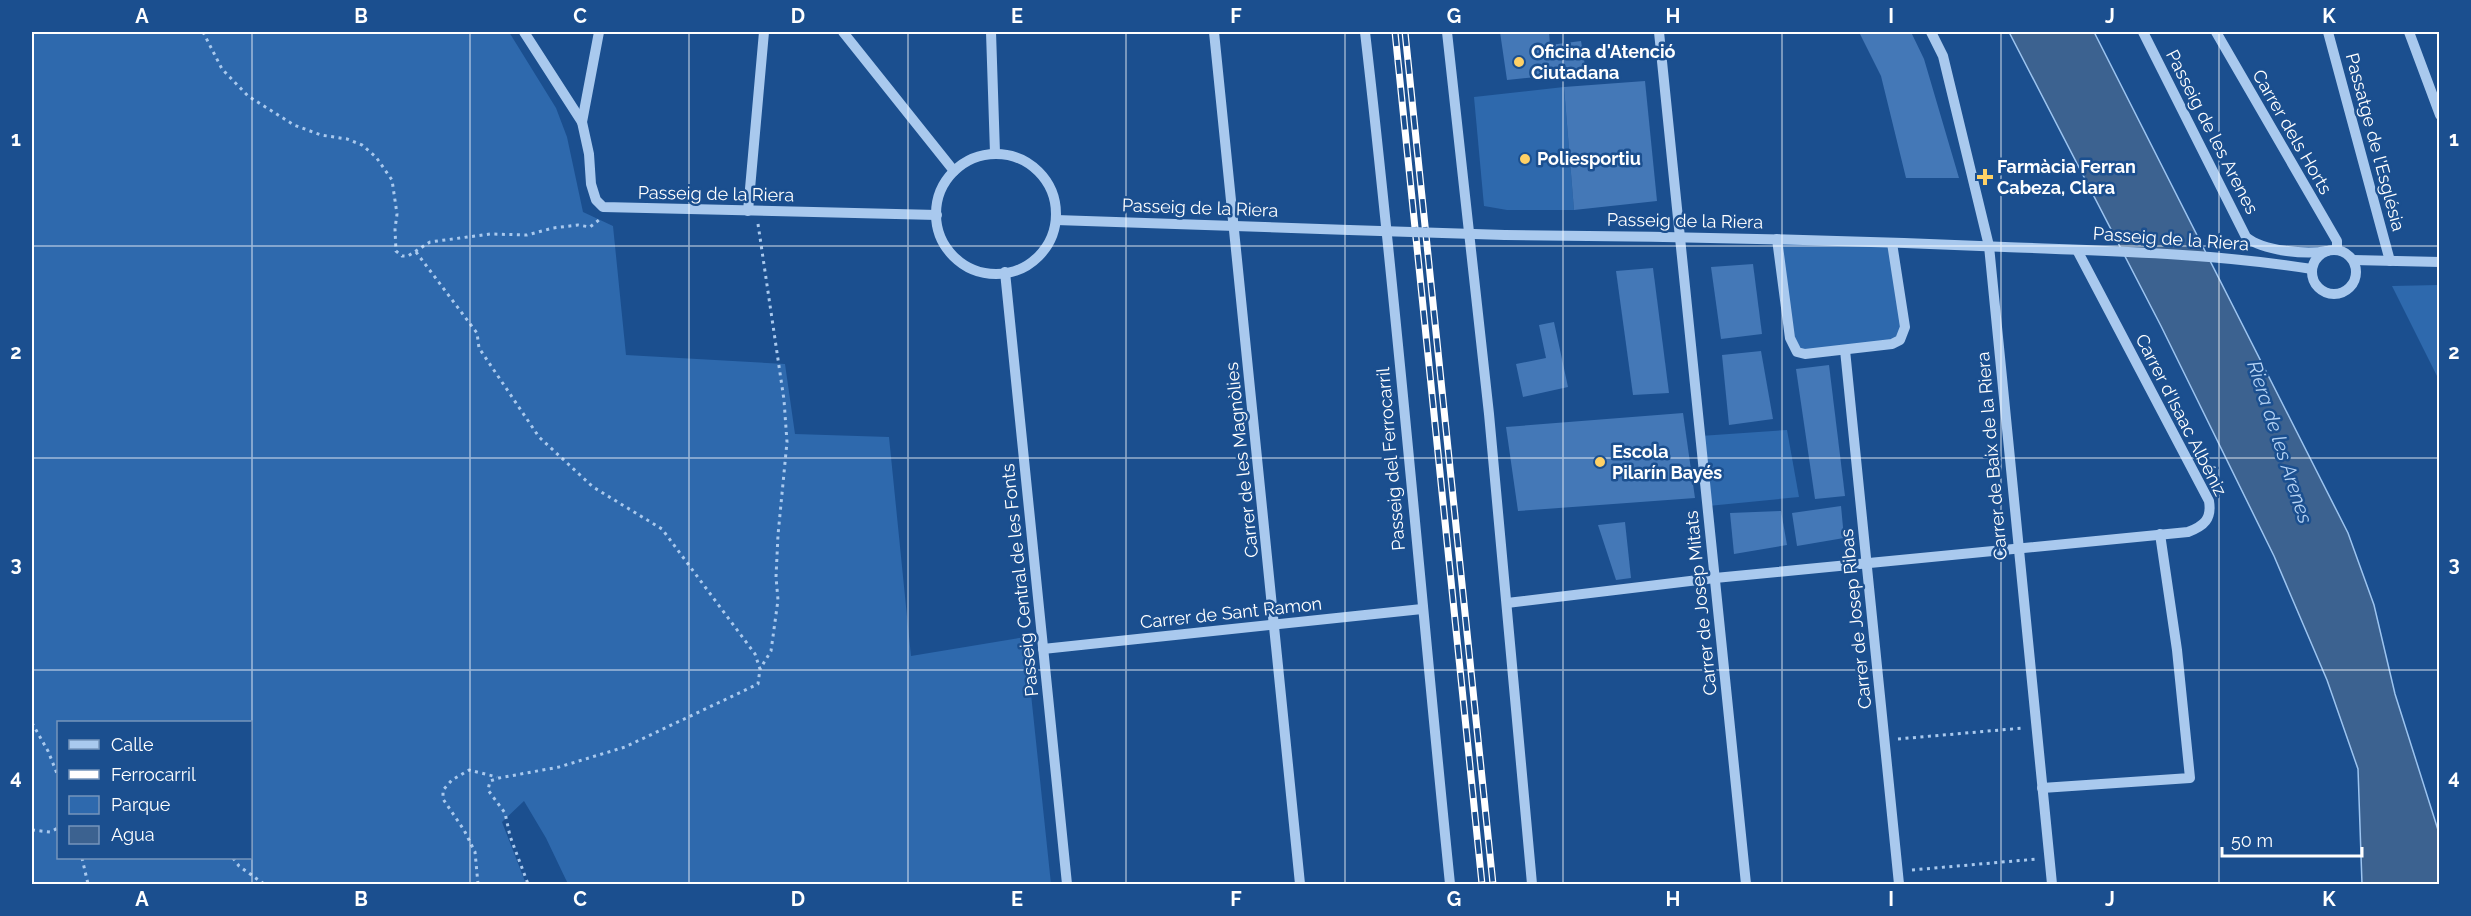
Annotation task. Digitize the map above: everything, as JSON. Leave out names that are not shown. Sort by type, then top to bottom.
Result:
[{"type":"street","points":[[524,32],[582,122],[589,154],[591,183],[596,200],[603,207]]},
{"type":"street","points":[[582,122],[599,32]]},
{"type":"street","points":[[752,211],[764,32]]},
{"type":"street","points":[[843,32],[954,171]]},
{"type":"street","points":[[991,32],[995,153]]},
{"type":"street","name":"Carrer de les Magnòlies","points":[[1214,32],[1300,885]]},
{"type":"street","name":"Passeig del Ferrocarril","points":[[1365,32],[1384,196],[1450,885]]},
{"type":"street","points":[[1448,32],[1507,603],[1532,885]]},
{"type":"street","name":"Carrer de Josep Mitats","points":[[1659,32],[1682,236],[1746,885]]},
{"type":"street","name":"Carrer de Baix de la Riera","points":[[1931,32],[1943,56],[1989,246],[2052,885]]},
{"type":"street","name":"Passeig de les Arenes","points":[[2143,32],[2246,237],[2255,245],[2269,248],[2316,253],[2332,250]]},
{"type":"street","name":"Carrer dels Horts","points":[[2216,32],[2337,242],[2332,250]]},
{"type":"street","name":"Passatge de l'Església","points":[[2328,32],[2390,261]]},
{"type":"street","points":[[2409,32],[2439,115]]},
{"type":"street","points":[[995,153],[1009,154],[1037,169],[1054,194],[1056,220],[1056,228],[1047,247],[1035,260],[1018,270],[996,274],[981,272],[961,263],[950,253],[941,238],[937,215],[942,187],[954,171],[975,157],[995,153]]},
{"type":"street","name":"Passeig de la Riera","points":[[603,207],[937,215]]},
{"type":"street","name":"Passeig de la Riera","points":[[1056,220],[1505,235],[1682,236],[1989,246],[2247,260],[2312,269]]},
{"type":"street","points":[[1777,239],[1790,338],[1793,348],[1805,354],[1892,344],[1899,340],[1904,333],[1904,315],[1892,243]]},
{"type":"street","name":"Carrer d'Isaac Albéniz","points":[[2018,549],[2188,532],[2208,520],[2211,511],[2210,501],[2077,250]]},
{"type":"street","points":[[2332,250],[2348,255],[2353,260],[2356,271],[2353,283],[2339,293],[2327,292],[2317,285],[2312,269],[2317,258],[2332,250]]},
{"type":"street","points":[[2353,260],[2439,262]]},
{"type":"street","name":"Passeig Central de les Fonts","points":[[1005,272],[1067,885]]},
{"type":"street","name":"Carrer de Josep Ribas","points":[[1845,350],[1899,885]]},
{"type":"street","points":[[2042,788],[2190,778],[2177,650],[2160,534]]},
{"type":"street","points":[[1507,603],[1715,578],[2018,549]]},
{"type":"street","name":"Carrer de Sant Ramon","points":[[1043,649],[1422,609]]},
{"type":"path","points":[[203,32],[222,69],[248,96],[309,132],[347,139],[362,145],[376,156],[392,180],[397,214],[394,229],[396,251],[402,256],[408,256],[430,242],[490,234],[527,235],[553,228],[578,225],[590,227],[602,218],[603,207]]},
{"type":"path","points":[[752,211],[784,400],[787,442],[778,535],[776,577],[778,600],[771,651],[760,669]]},
{"type":"path","points":[[416,252],[477,333],[479,348],[539,437],[593,486],[662,529],[756,654],[760,669],[758,684],[625,747],[560,767],[499,778],[490,782],[488,790],[505,813],[513,846],[528,885]]},
{"type":"path","points":[[32,723],[56,764]]},
{"type":"path","points":[[1884,741],[2036,727]]},
{"type":"path","points":[[478,885],[475,852],[464,830],[443,799],[443,790],[452,780],[469,770],[499,778]]},
{"type":"path","points":[[32,830],[50,832],[57,828]]},
{"type":"path","points":[[1898,871],[2050,858]]},
{"type":"path","points":[[82,859],[88,885]]},
{"type":"path","points":[[234,859],[239,866],[264,885]]},
{"type":"green space","points":[[32,32],[509,32],[556,108],[567,137],[583,212],[613,226],[626,355],[785,364],[795,434],[889,437],[911,656],[1025,637],[1051,884],[568,884],[546,838],[524,801],[502,822],[526,884],[32,884]]},
{"type":"green space","points":[[1564,87],[1574,210],[1507,210],[1484,206],[1474,97]]},
{"type":"green space","points":[[1777,239],[1892,243],[1904,315],[1900,340],[1797,352]]},
{"type":"green space","points":[[2440,285],[2439,380],[2392,286]]},
{"type":"green space","points":[[1787,430],[1799,497],[1708,506],[1700,436]]},
{"type":"water","name":"Riera de les Arenes","points":[[2009,32],[2094,32],[2348,533],[2374,605],[2395,694],[2439,833],[2439,884],[2362,884],[2358,769],[2327,680],[2274,556],[2161,326]]},
{"type":"building","points":[[1500,32],[1549,32],[1550,45],[1581,41],[1586,72],[1507,80]]},
{"type":"building","points":[[1859,32],[1911,32],[1924,59],[1959,178],[1906,178],[1881,76]]},
{"type":"building","points":[[1645,81],[1657,201],[1574,210],[1564,87]]},
{"type":"building","points":[[1753,264],[1762,334],[1721,339],[1711,267]]},
{"type":"building","points":[[1653,268],[1669,393],[1633,395],[1616,271]]},
{"type":"building","points":[[1554,322],[1568,387],[1523,397],[1516,364],[1546,358],[1539,325]]},
{"type":"building","points":[[1761,351],[1773,419],[1729,425],[1722,355]]},
{"type":"building","points":[[1829,365],[1845,496],[1815,499],[1796,369]]},
{"type":"building","name":"Escola Pilarín Bayés","points":[[1683,413],[1695,498],[1518,511],[1506,427]]},
{"type":"building","points":[[1841,506],[1844,538],[1797,546],[1792,513]]},
{"type":"building","points":[[1781,511],[1787,545],[1734,554],[1730,513]]},
{"type":"building","points":[[1625,522],[1631,578],[1616,580],[1598,525]]},
{"type":"railway","points":[[1395,32],[1482,884]]},
{"type":"railway","points":[[1405,32],[1493,884]]},
{"type":"place","name":"Oficina d'Atenció Ciutadana","points":[[1519,62]]},
{"type":"place","name":"Poliesportiu","points":[[1525,159]]},
{"type":"place","name":"Farmàcia Ferran Cabeza, Clara","points":[[1985,177]]},
{"type":"place","name":"Escola Pilarín Bayés","points":[[1600,462]]}]
